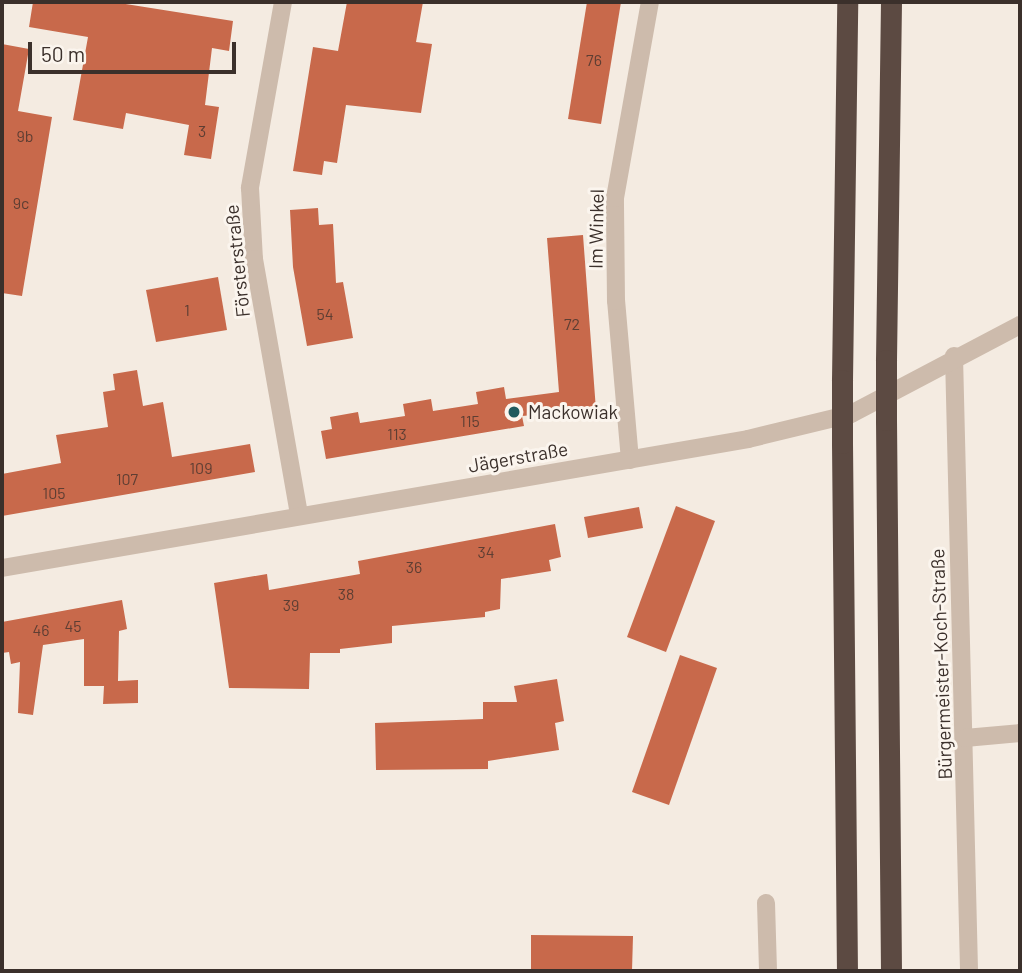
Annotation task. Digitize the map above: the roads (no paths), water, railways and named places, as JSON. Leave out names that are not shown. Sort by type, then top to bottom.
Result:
[{"type":"highway","points":[[847,971],[842,380],[848,2]]},
{"type":"highway","points":[[891,2],[886,360],[891,971]]},
{"type":"street","name":"Försterstraße","points":[[283,2],[250,188],[254,259],[299,515]]},
{"type":"street","name":"Im Winkel","points":[[630,460],[616,301],[615,198],[650,2]]},
{"type":"street","name":"Jägerstraße","points":[[2,568],[630,460],[851,414],[954,356],[1020,325]]},
{"type":"street","name":"Bürgermeister-Koch-Straße","points":[[954,356],[969,971]]},
{"type":"street","points":[[965,738],[1020,733]]},
{"type":"street","points":[[766,903],[768,971]]},
{"type":"place","name":"Mackowiak","points":[[514,412]]}]
